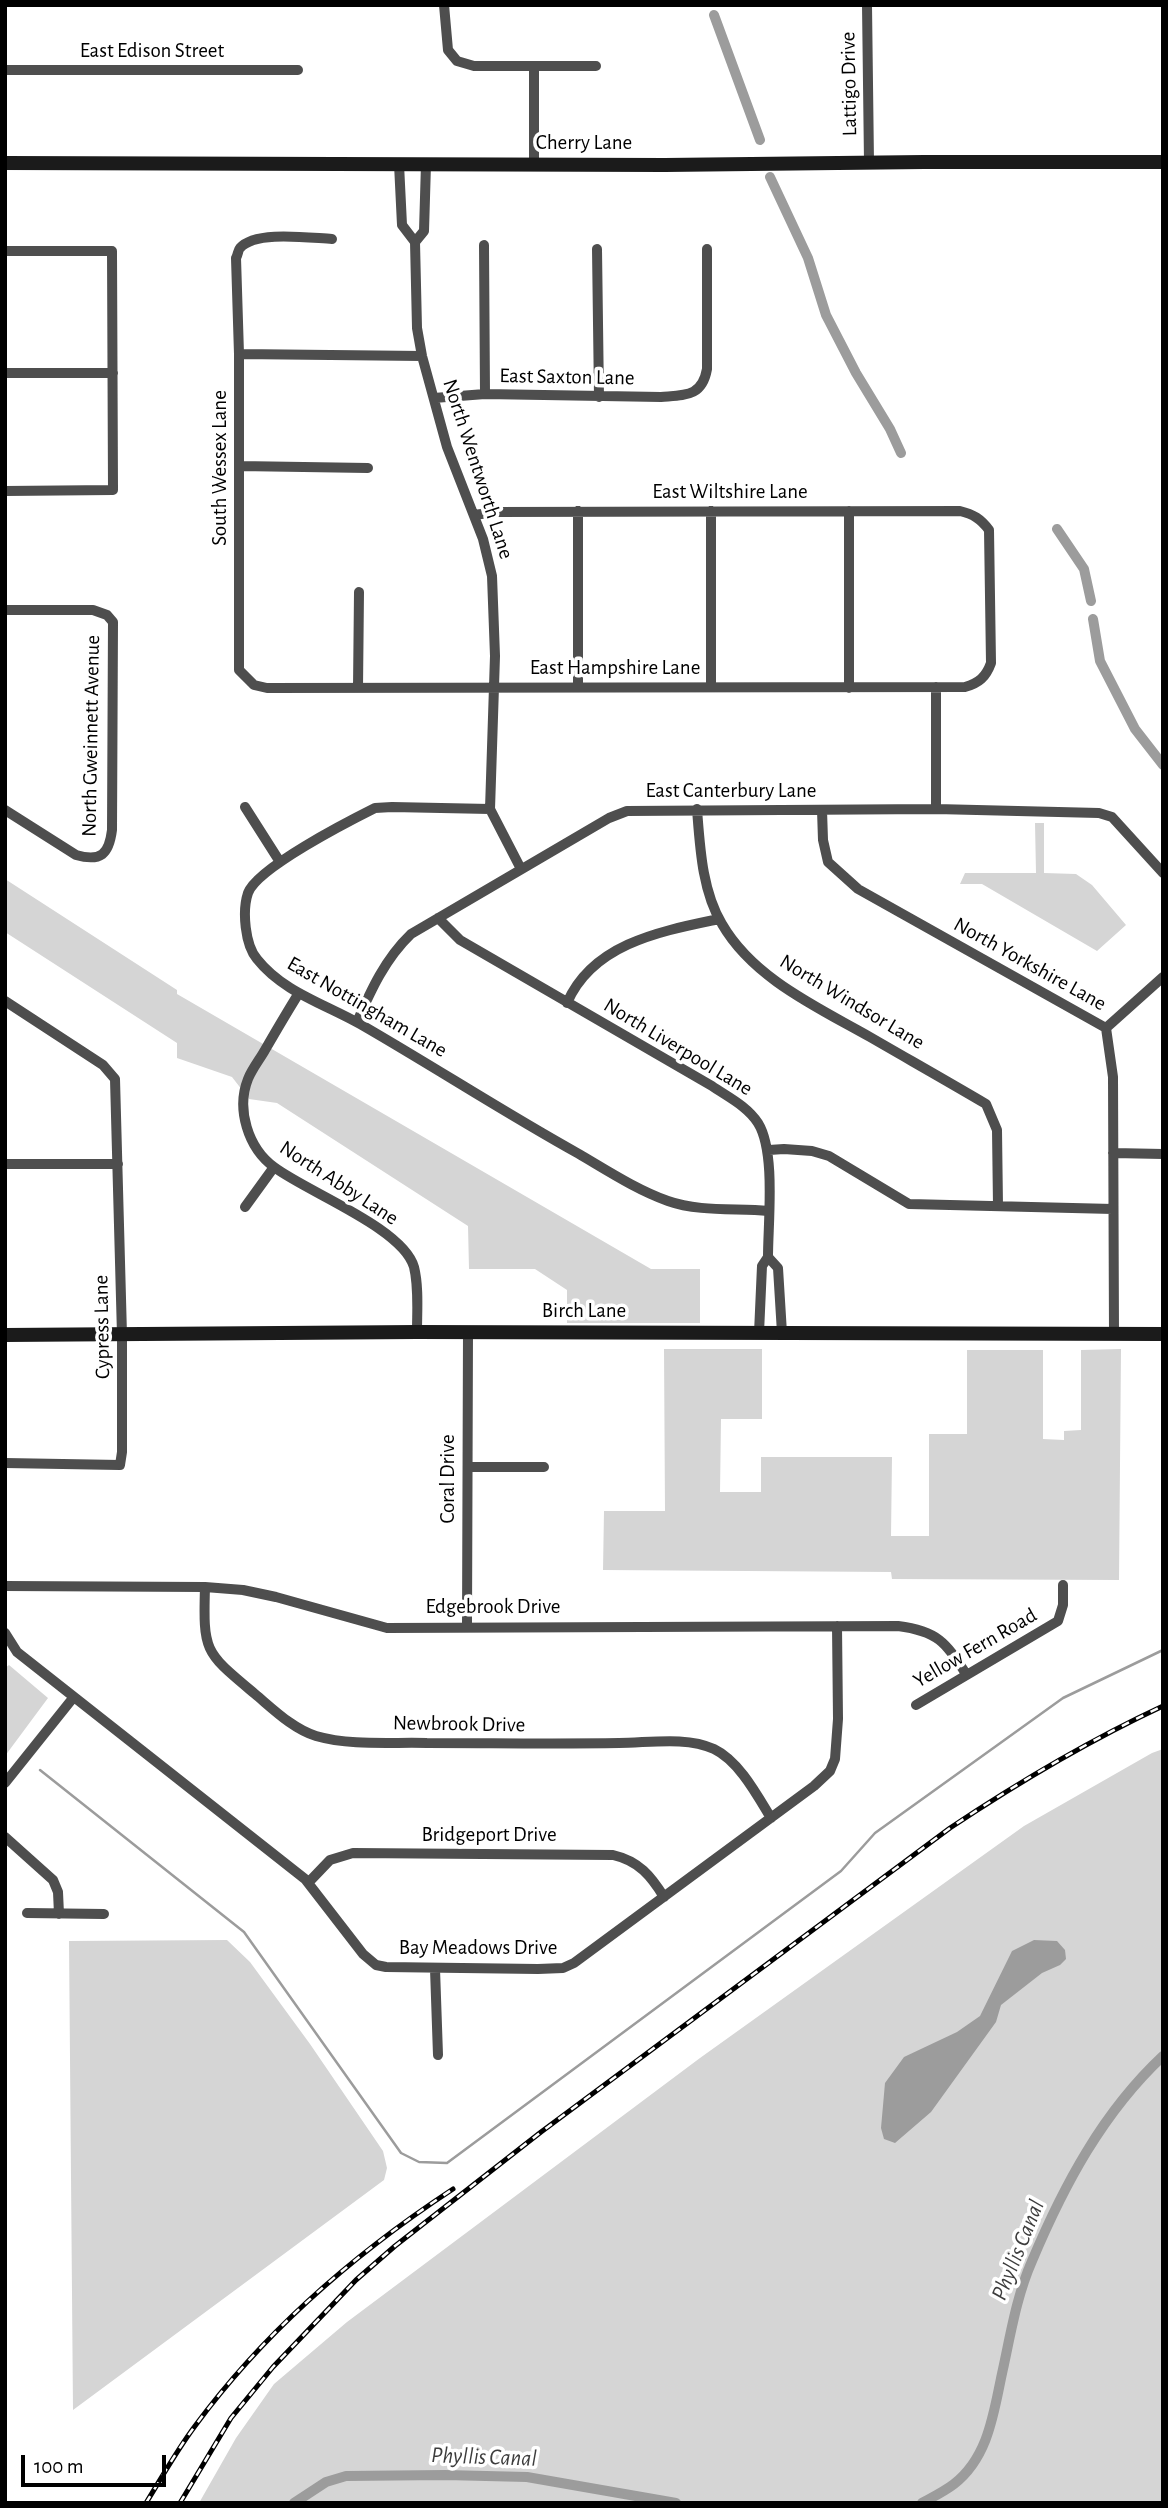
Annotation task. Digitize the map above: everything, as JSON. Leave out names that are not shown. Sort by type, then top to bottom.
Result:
[{"type":"street","points":[[444,5],[448,50],[457,61],[474,66],[596,66]]},
{"type":"street","name":"Lattigo Drive","points":[[867,5],[869,162]]},
{"type":"street","points":[[534,66],[534,164]]},
{"type":"street","name":"East Edison Street","points":[[5,70],[298,70]]},
{"type":"street","name":"Cherry Lane","points":[[5,163],[1163,162]]},
{"type":"street","name":"North Wentworth Lane","points":[[399,164],[402,225],[415,242],[417,328],[422,356],[447,447],[483,539],[492,576],[494,687],[491,809],[521,869]]},
{"type":"street","name":"North Wentworth Lane","points":[[415,242],[424,231],[426,164]]},
{"type":"street","name":"South Wessex Lane","points":[[252,683],[239,670],[239,354],[236,258],[240,248],[252,240],[266,236],[332,239]]},
{"type":"street","points":[[484,245],[485,394]]},
{"type":"street","points":[[597,249],[599,397]]},
{"type":"street","name":"East Saxton Lane","points":[[434,398],[485,394],[661,397],[685,395],[699,389],[705,380],[707,369],[707,249]]},
{"type":"street","points":[[5,251],[112,251],[113,373],[113,491],[5,491]]},
{"type":"street","points":[[239,354],[422,356]]},
{"type":"street","points":[[5,373],[113,373]]},
{"type":"street","points":[[239,466],[368,468]]},
{"type":"street","points":[[711,511],[711,687]]},
{"type":"street","name":"East Wiltshire Lane","points":[[474,515],[496,512],[711,511],[960,511],[972,514],[984,522],[989,530],[991,663],[988,671],[977,683]]},
{"type":"street","points":[[578,512],[578,687]]},
{"type":"street","points":[[849,512],[849,688]]},
{"type":"street","points":[[358,688],[359,592]]},
{"type":"street","name":"North Gweinnett Avenue","points":[[5,610],[93,610],[107,615],[113,622],[110,845],[100,856],[89,859],[76,855],[5,810]]},
{"type":"street","name":"East Hampshire Lane","points":[[252,683],[267,688],[849,688],[965,687],[977,683]]},
{"type":"street","points":[[936,687],[936,809]]},
{"type":"street","points":[[245,807],[280,862]]},
{"type":"street","name":"East Nottingham Lane","points":[[491,809],[375,808],[270,868],[249,892],[246,935],[254,957],[299,993],[357,1022],[562,1145],[645,1191],[671,1202],[700,1208],[768,1211]]},
{"type":"street","name":"North Windsor Lane","points":[[697,809],[706,880],[712,904],[719,919],[743,953],[781,984],[986,1104],[997,1130],[998,1206]]},
{"type":"street","name":"East Canterbury Lane","points":[[357,1022],[373,986],[395,950],[411,934],[609,818],[628,811],[936,809],[1099,813],[1112,817],[1163,873]]},
{"type":"street","name":"North Yorkshire Lane","points":[[822,810],[828,862],[858,889],[1105,1028],[1113,1077],[1114,1334]]},
{"type":"street","name":"North Liverpool Lane","points":[[438,918],[460,940],[744,1107],[758,1123],[769,1150],[768,1257],[762,1266],[760,1333]]},
{"type":"street","points":[[567,1003],[586,973],[613,952],[639,938],[719,919]]},
{"type":"street","points":[[1105,1028],[1163,977]]},
{"type":"street","name":"North Abby Lane","points":[[299,993],[248,1078],[244,1096],[249,1134],[261,1155],[274,1167],[380,1229],[408,1254],[416,1279],[417,1332]]},
{"type":"street","name":"Cypress Lane","points":[[5,1001],[103,1065],[113,1075],[117,1094],[122,1335],[120,1465],[5,1463]]},
{"type":"street","points":[[769,1150],[812,1151],[829,1156],[909,1204],[1113,1209]]},
{"type":"street","points":[[1113,1153],[1163,1154]]},
{"type":"street","points":[[5,1164],[118,1164]]},
{"type":"street","points":[[245,1207],[274,1167]]},
{"type":"street","name":"North Liverpool Lane","points":[[768,1257],[778,1268],[782,1333]]},
{"type":"street","name":"Birch Lane","points":[[5,1335],[417,1332],[1163,1334]]},
{"type":"street","name":"Coral Drive","points":[[467,1626],[468,1332]]},
{"type":"street","points":[[468,1467],[544,1467]]},
{"type":"street","name":"Yellow Fern Road","points":[[916,1705],[1058,1621],[1063,1605],[1063,1585]]},
{"type":"street","name":"Edgebrook Drive","points":[[5,1586],[205,1587],[243,1590],[387,1628],[898,1626],[926,1631],[938,1638],[966,1674]]},
{"type":"street","name":"Newbrook Drive","points":[[205,1587],[204,1624],[210,1652],[220,1665],[304,1731],[335,1740],[372,1742],[690,1742],[713,1748],[724,1755],[757,1795],[771,1818]]},
{"type":"street","name":"Bay Meadows Drive","points":[[5,1633],[17,1652],[308,1883],[344,1933],[376,1965],[386,1968],[435,1969],[563,1968],[574,1963],[664,1897],[830,1771],[835,1759],[838,1719],[837,1626]]},
{"type":"street","points":[[5,1783],[73,1698]]},
{"type":"street","points":[[5,1837],[53,1881],[58,1892],[59,1914]]},
{"type":"street","name":"Bridgeport Drive","points":[[308,1883],[330,1860],[353,1853],[613,1855],[626,1858],[645,1870],[664,1897]]},
{"type":"street","points":[[27,1913],[104,1914]]},
{"type":"street","points":[[435,1969],[438,2055]]},
{"type":"shaded area","points":[[1035,823],[1044,823],[1044,873],[1076,874],[1092,885],[1126,925],[1097,951],[982,884],[960,884],[965,873],[1036,873]]},
{"type":"shaded area","points":[[5,879],[177,990],[177,994],[651,1269],[700,1269],[700,1323],[567,1323],[567,1290],[535,1269],[469,1269],[468,1226],[277,1103],[249,1099],[232,1077],[177,1058],[177,1043],[5,932]]},
{"type":"shaded area","points":[[664,1349],[762,1349],[762,1419],[721,1419],[720,1492],[761,1492],[761,1457],[892,1457],[891,1536],[929,1536],[929,1434],[967,1434],[967,1350],[1043,1350],[1043,1439],[1064,1440],[1064,1431],[1081,1430],[1081,1350],[1121,1349],[1119,1580],[892,1579],[891,1572],[603,1570],[604,1511],[665,1511]]},
{"type":"shaded area","points":[[9,1665],[48,1698],[5,1756],[5,1668]]},
{"type":"shaded area","points":[[1163,1749],[1163,2503],[199,2503],[236,2438],[274,2384],[347,2322],[700,2058],[1024,1826]]},
{"type":"shaded area","points":[[227,1940],[250,1962],[383,2151],[387,2168],[384,2180],[73,2410],[69,1941]]},
{"type":"shaded area","points":[[1034,1940],[1057,1941],[1065,1950],[1066,1959],[1060,1965],[1042,1973],[1001,2005],[996,2022],[931,2112],[895,2143],[884,2139],[881,2128],[885,2083],[904,2057],[957,2032],[980,2016],[1012,1951]]},
{"type":"waterway","points":[[714,15],[760,140]]},
{"type":"waterway","points":[[770,177],[808,258],[826,315],[901,453]]},
{"type":"waterway","points":[[1057,529],[1084,569],[1091,601]]},
{"type":"waterway","points":[[1093,619],[1100,661],[1135,729],[1163,765]]},
{"type":"waterway","points":[[40,1770],[244,1932],[401,2153],[419,2162],[447,2163],[841,1871],[875,1833],[1063,1698],[1163,1650]]},
{"type":"waterway","name":"Phyllis Canal","points":[[922,2503],[954,2484],[976,2460],[993,2416],[1022,2287],[1044,2233],[1072,2178],[1104,2125],[1141,2078],[1163,2056]]},
{"type":"waterway","name":"Phyllis Canal","points":[[294,2503],[326,2482],[346,2476],[445,2475],[527,2477],[676,2503]]},
{"type":"railway","points":[[180,2503],[231,2418],[273,2367],[356,2280],[395,2246],[541,2132],[950,1828],[1054,1763],[1163,1706]]},
{"type":"railway","points":[[146,2503],[195,2426],[222,2391],[281,2326],[381,2240],[453,2189]]}]
